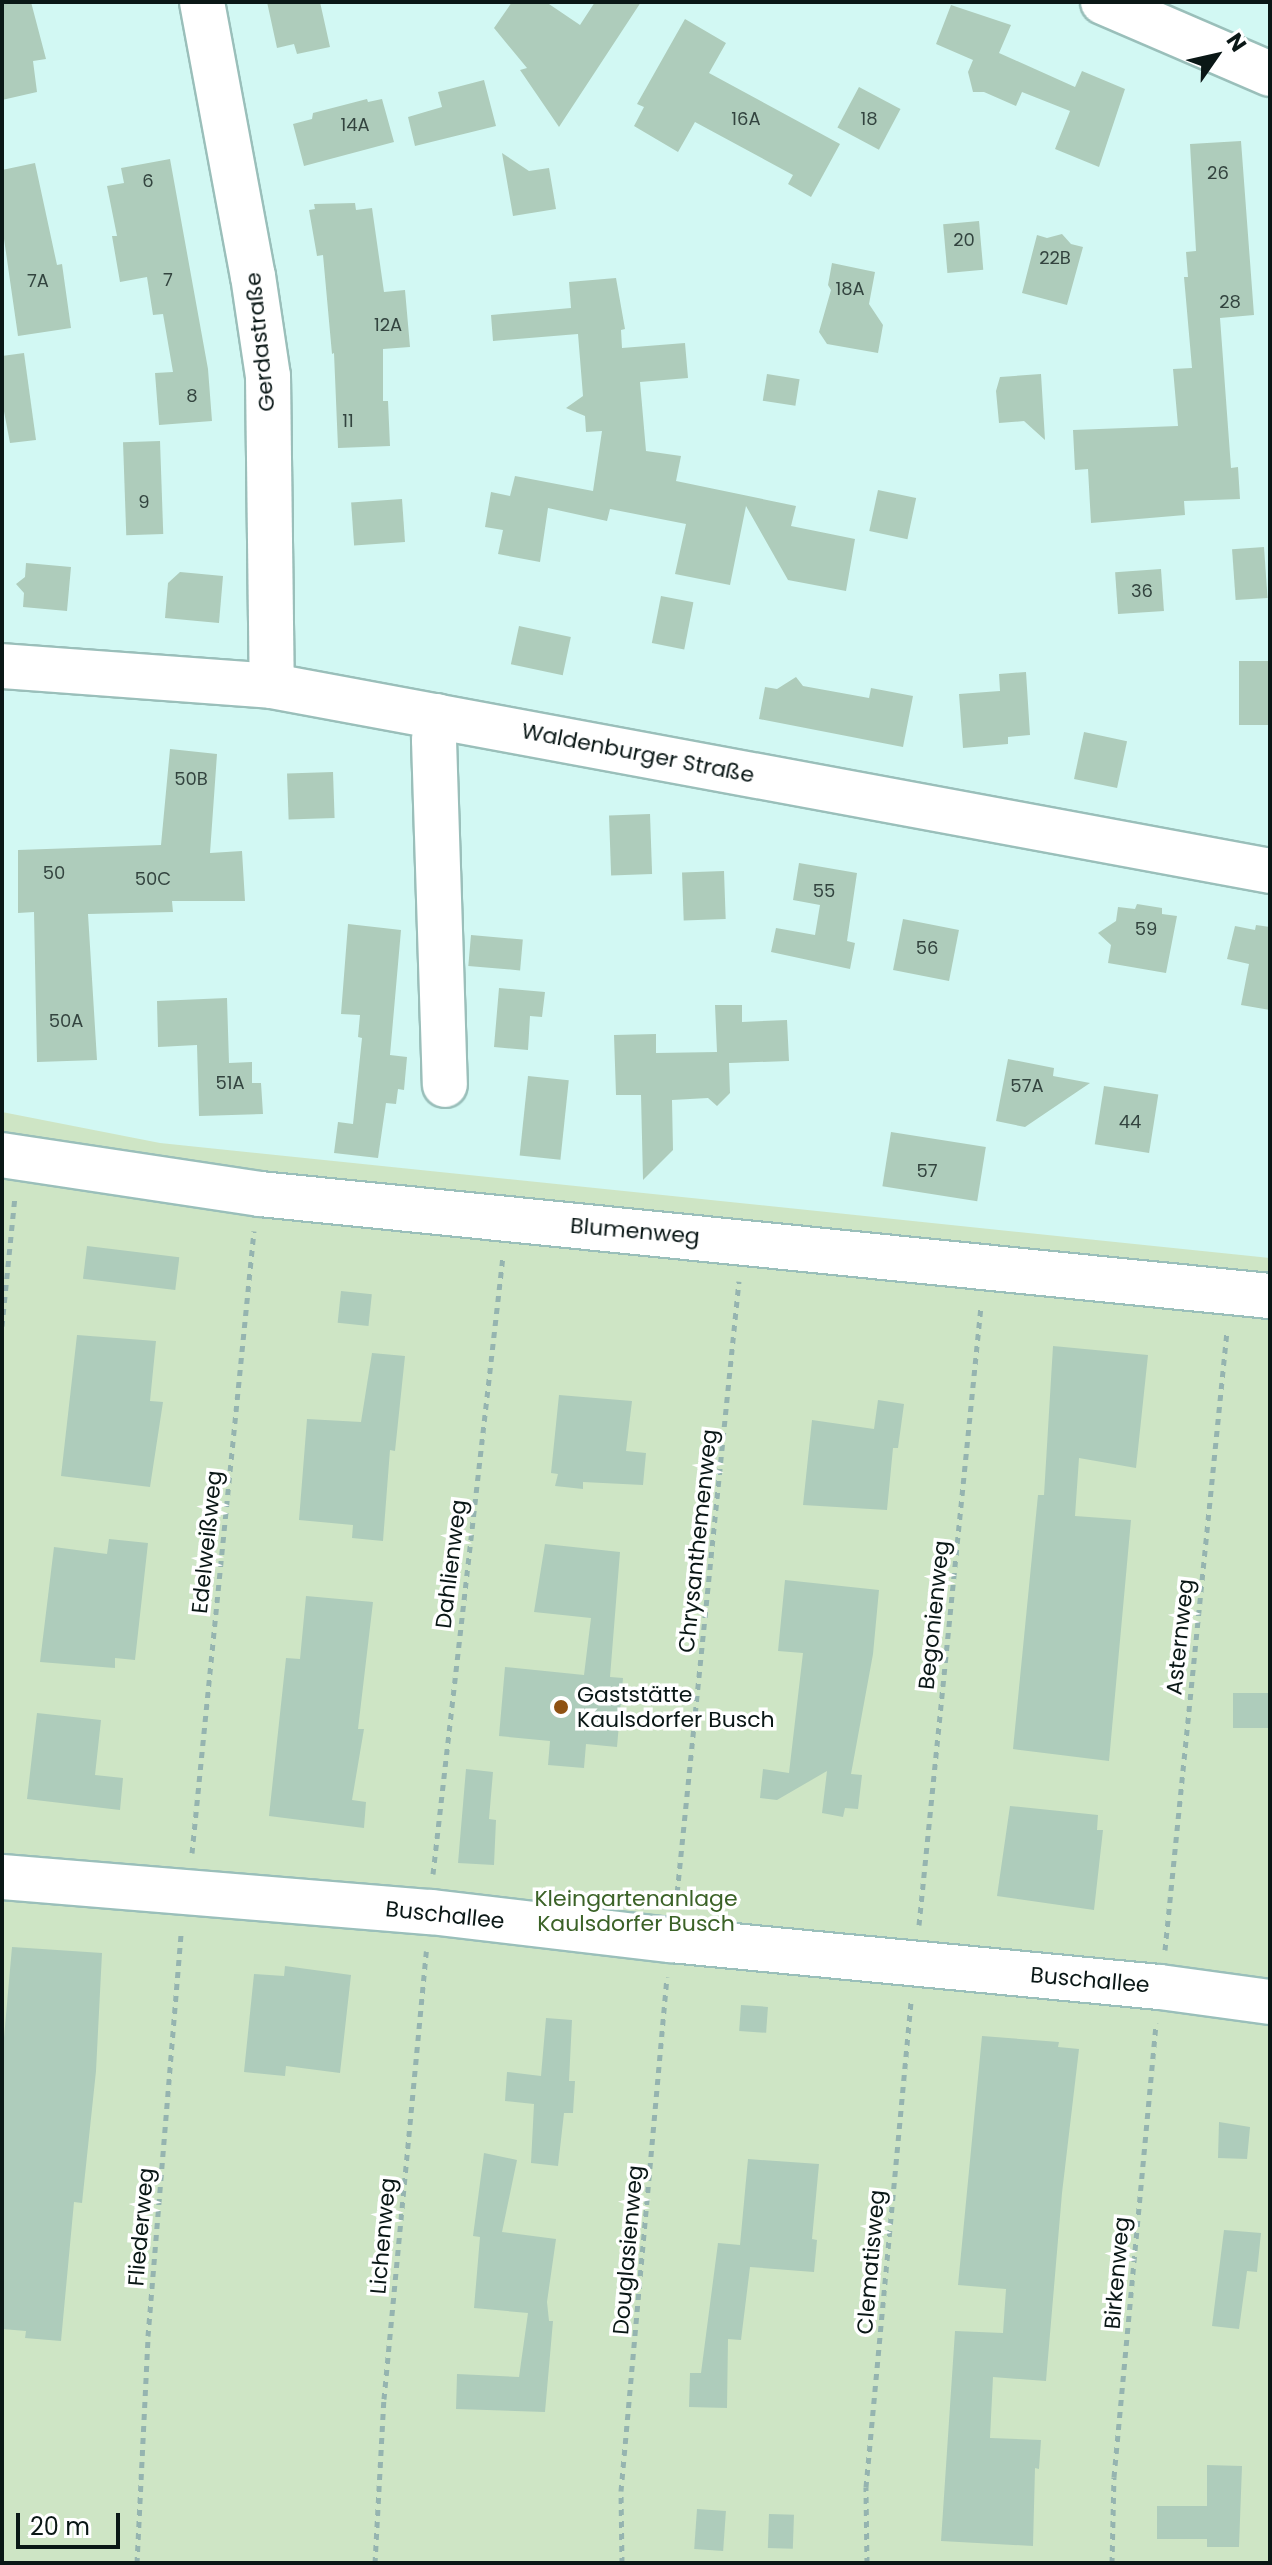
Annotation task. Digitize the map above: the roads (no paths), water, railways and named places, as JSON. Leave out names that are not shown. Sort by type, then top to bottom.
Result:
[{"type":"street","name":"Gerdastraße","points":[[202,2],[240,202],[268,376],[272,686]]},
{"type":"street","points":[[1103,2],[1270,74]]},
{"type":"street","name":"Waldenburger Straße","points":[[2,666],[272,686],[1270,871]]},
{"type":"street","points":[[437,716],[434,740],[445,1085]]},
{"type":"street","name":"Blumenweg","points":[[12,1157],[260,1194],[743,1240],[983,1269],[1252,1293]]},
{"type":"street","name":"Buschallee","points":[[2,1877],[431,1912],[671,1940],[1160,1987],[1270,2002]]},
{"type":"place","name":"Gaststätte Kaulsdorfer Busch","points":[[561,1707]]},
{"type":"park label","name":"Kleingartenanlage Kaulsdorfer Busch","points":[[636,1910]]}]
